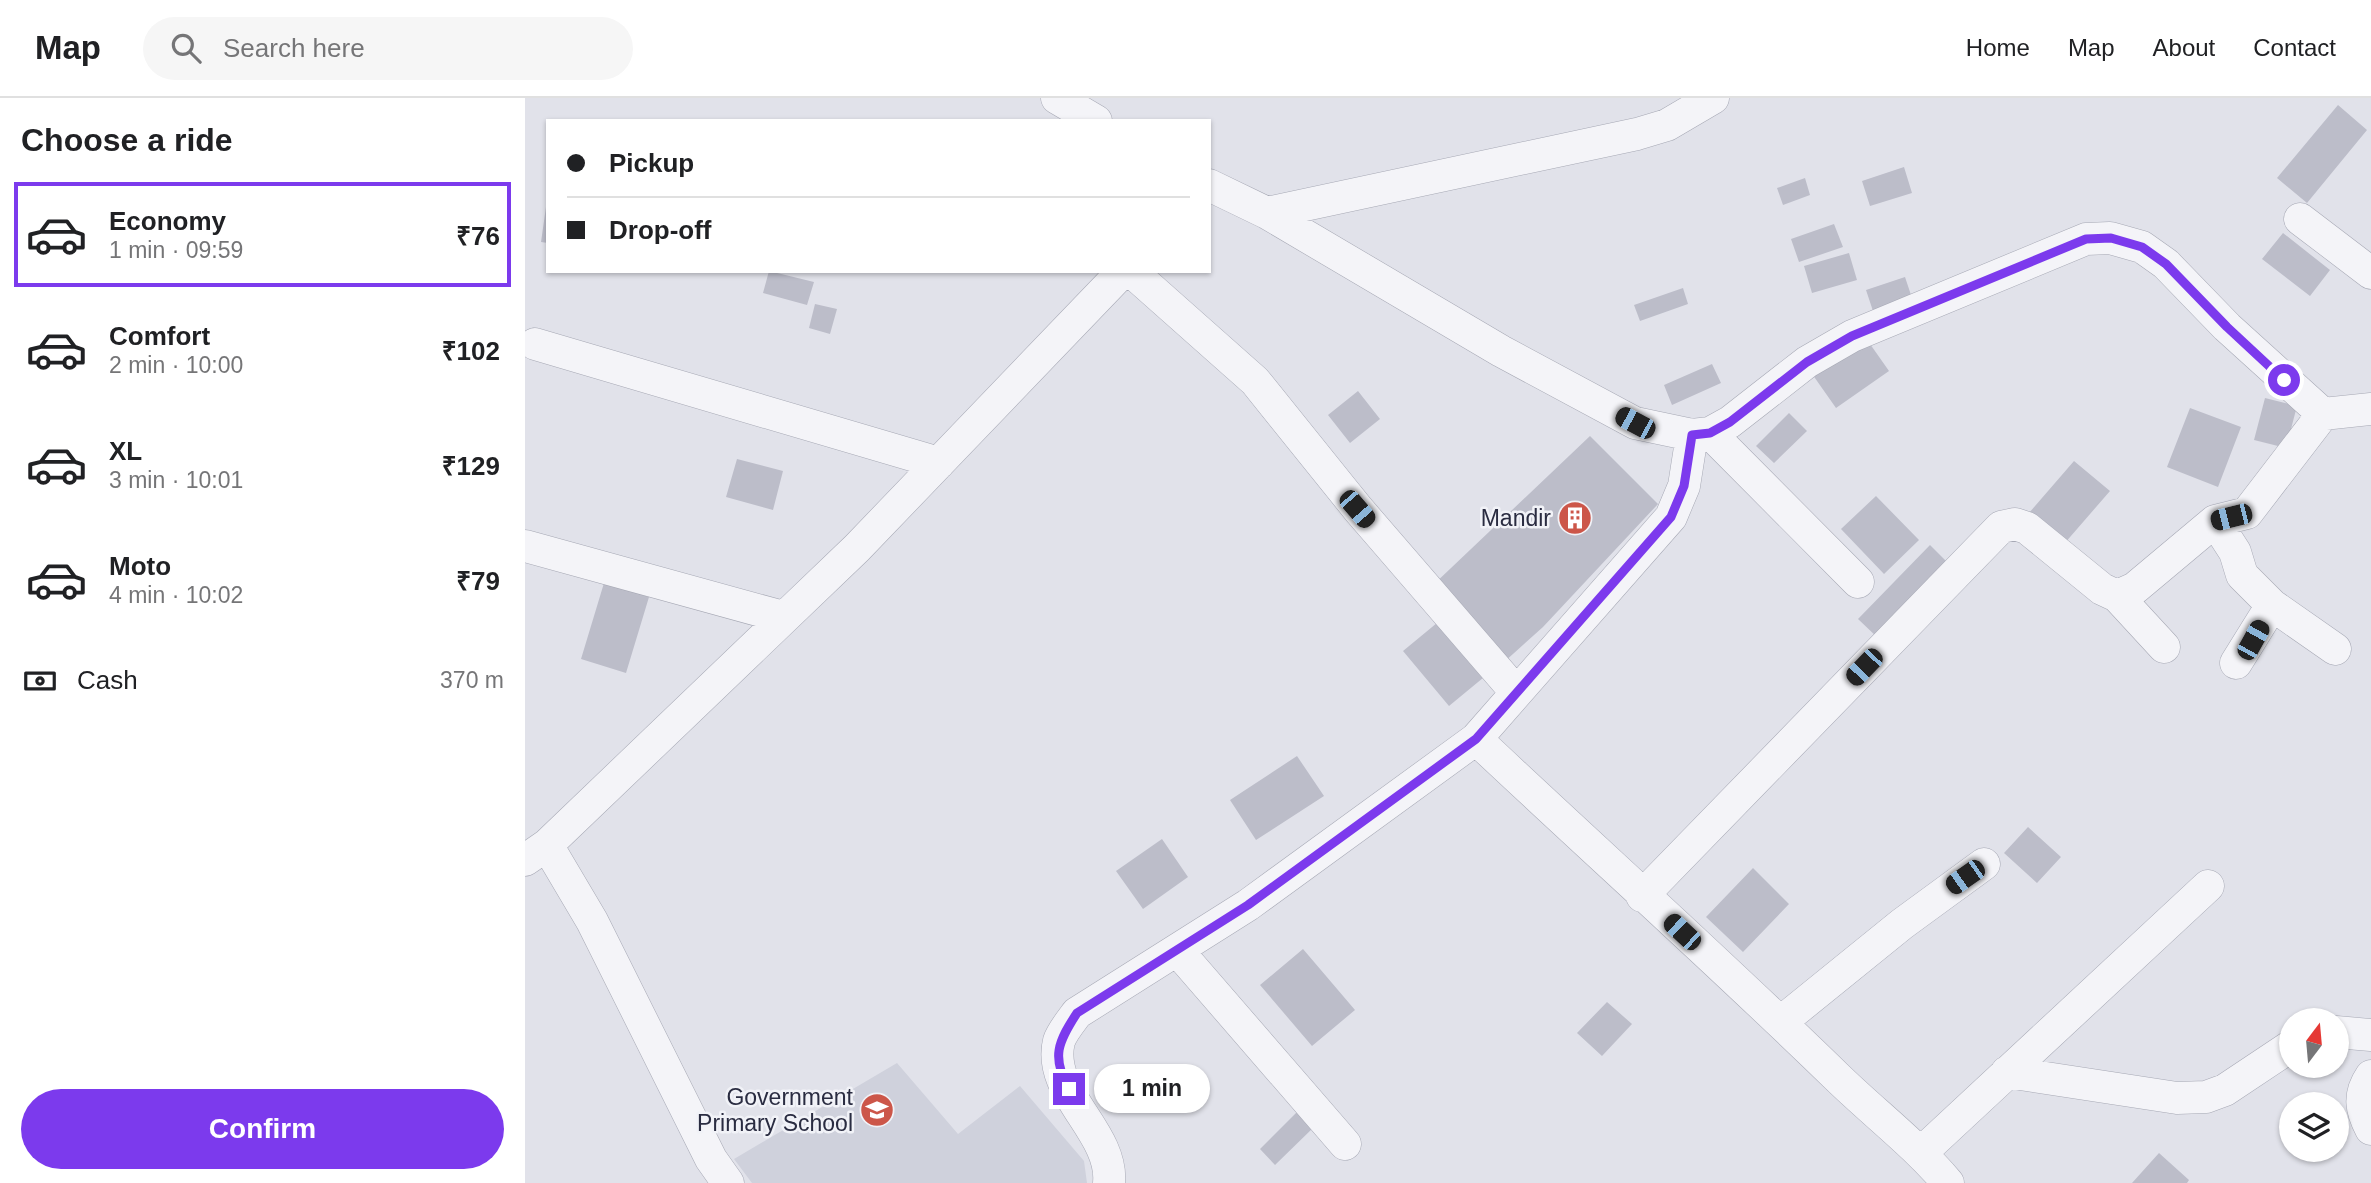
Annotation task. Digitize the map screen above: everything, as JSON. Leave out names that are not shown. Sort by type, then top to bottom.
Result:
[{"type":"street","points":[[1057,98],[1093,119]]},
{"type":"street","points":[[1267,213],[1637,134],[1667,125],[1713,98]]},
{"type":"street","points":[[1211,186],[1267,213],[1501,351],[1635,423],[1701,434],[1730,422],[1807,362],[1852,336],[2086,239],[2111,238],[2142,247],[2166,264],[2227,327],[2323,414]]},
{"type":"street","points":[[2299,219],[2371,273]]},
{"type":"street","points":[[728,1183],[711,1159],[592,921],[536,852],[729,674],[939,463],[1121,273]]},
{"type":"street","points":[[1133,273],[1255,381],[1357,509],[1516,692]]},
{"type":"street","points":[[535,344],[939,463]]},
{"type":"street","points":[[2117,596],[2135,588],[2215,521],[2247,513],[2323,414],[2371,409]]},
{"type":"street","points":[[1701,434],[1858,582]]},
{"type":"street","points":[[1109,1183],[1110,1172],[1100,1145],[1059,1071],[1059,1040],[1077,1013],[1248,905],[1476,739],[1623,575],[1671,517],[1701,434]]},
{"type":"street","points":[[2215,521],[2235,552],[2242,575],[2272,605],[2335,649]]},
{"type":"street","points":[[1642,896],[2001,527],[2015,524],[2027,528],[2102,589],[2117,596],[2164,647]]},
{"type":"street","points":[[525,546],[783,617]]},
{"type":"street","points":[[2236,663],[2272,605]]},
{"type":"street","points":[[1476,739],[1642,896],[1781,1022],[1874,1114],[1922,1152],[1948,1183]]},
{"type":"street","points":[[1781,1022],[1902,925],[1984,864]]},
{"type":"street","points":[[1922,1152],[2208,886]]},
{"type":"street","points":[[1177,950],[1345,1144]]},
{"type":"street","points":[[2349,1033],[2371,1035]]},
{"type":"street","points":[[2007,1072],[2177,1098],[2206,1097],[2225,1090],[2279,1054]]},
{"type":"street","points":[[2371,1076],[2365,1085],[2361,1106],[2371,1129]]},
{"type":"shaded area","name":"Government Primary School","points":[[897,1063],[958,1134],[1020,1086],[1084,1161],[1087,1183],[752,1183],[734,1159]]},
{"type":"building","points":[[2338,105],[2367,130],[2307,203],[2277,178]]},
{"type":"building","points":[[1904,167],[1912,193],[1870,206],[1862,181]]},
{"type":"building","points":[[1805,178],[1810,195],[1783,205],[1777,188]]},
{"type":"building","points":[[546,207],[546,243],[541,242]]},
{"type":"building","points":[[1834,224],[1843,247],[1799,262],[1791,239]]},
{"type":"building","points":[[2283,233],[2330,270],[2310,296],[2262,259]]},
{"type":"building","points":[[1849,253],[1857,280],[1812,293],[1804,266]]},
{"type":"building","points":[[768,273],[814,282],[807,305],[763,293]]},
{"type":"building","points":[[1905,277],[1912,298],[1873,311],[1866,290]]},
{"type":"building","points":[[1683,288],[1688,304],[1640,321],[1634,305]]},
{"type":"building","points":[[815,304],[837,309],[830,334],[809,328]]},
{"type":"building","points":[[1863,334],[1889,371],[1836,408],[1810,371]]},
{"type":"building","points":[[1712,364],[1721,383],[1672,405],[1664,385]]},
{"type":"building","points":[[1358,391],[1380,419],[1350,443],[1328,415]]},
{"type":"building","points":[[2265,398],[2297,406],[2286,448],[2254,440]]},
{"type":"building","points":[[2190,408],[2241,427],[2218,487],[2167,467]]},
{"type":"building","points":[[1789,413],[1807,431],[1774,463],[1756,446]]},
{"type":"building","name":"Mandir","points":[[1590,436],[1658,504],[1543,627],[1503,663],[1431,587]]},
{"type":"building","points":[[737,459],[783,471],[773,510],[726,497]]},
{"type":"building","points":[[2074,461],[2110,491],[2064,544],[2029,513]]},
{"type":"building","points":[[1876,496],[1919,540],[1884,574],[1841,529]]},
{"type":"building","points":[[1930,545],[1950,565],[1878,638],[1858,619]]},
{"type":"building","points":[[604,583],[649,597],[626,673],[581,659]]},
{"type":"building","points":[[1443,618],[1489,673],[1449,706],[1403,651]]},
{"type":"building","points":[[1297,756],[1324,796],[1256,840],[1230,800]]},
{"type":"building","points":[[2028,827],[2061,857],[2037,883],[2004,853]]},
{"type":"building","points":[[1162,839],[1188,877],[1143,909],[1116,871]]},
{"type":"building","points":[[1753,868],[1789,904],[1743,952],[1706,917]]},
{"type":"building","points":[[1303,949],[1355,1010],[1312,1046],[1260,985]]},
{"type":"building","points":[[1607,1002],[1632,1024],[1602,1056],[1577,1033]]},
{"type":"building","points":[[1298,1111],[1314,1127],[1275,1165],[1260,1149]]},
{"type":"building","points":[[2159,1153],[2189,1180],[2187,1183],[2132,1183]]},
{"type":"place","name":"Mandir","points":[[1575,518]]},
{"type":"place","name":"Government Primary School","points":[[877,1110]]},
{"type":"route","points":[[1069,1089],[1059,1071],[1059,1040],[1077,1013],[1248,905],[1476,739],[1623,575],[1671,517],[1684,486],[1692,435],[1710,433],[1730,422],[1807,362],[1852,336],[2034,259],[2086,239],[2111,238],[2142,247],[2166,264],[2227,327],[2284,380]]}]
